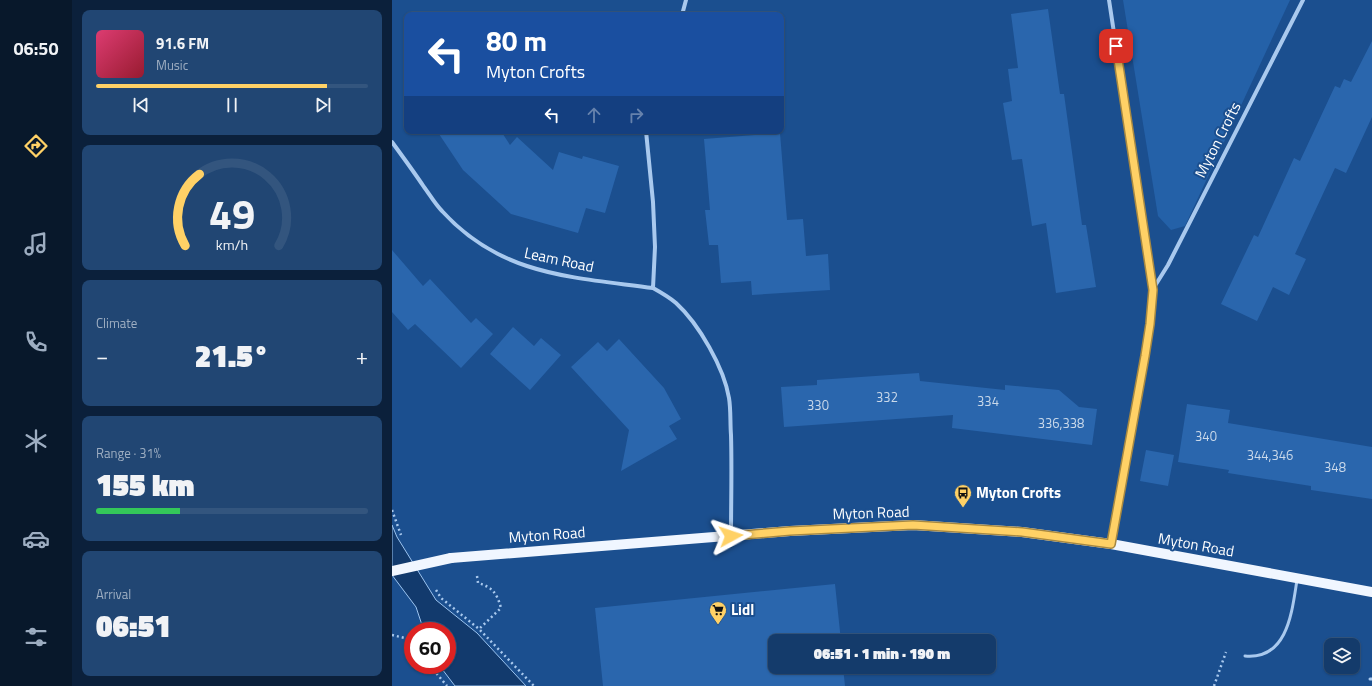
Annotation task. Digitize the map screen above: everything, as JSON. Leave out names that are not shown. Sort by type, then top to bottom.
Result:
[{"type":"main road","name":"Myton Road","points":[[392,571],[451,558],[790,531],[913,525],[1022,532],[1111,544],[1372,592]]},
{"type":"street","points":[[683,12],[686,0]]},
{"type":"street","name":"Myton Crofts","points":[[1109,0],[1153,290],[1145,356],[1111,544]]},
{"type":"street","name":"Myton Crofts","points":[[1153,290],[1171,258],[1303,0]]},
{"type":"street","points":[[646,134],[654,220],[654,288]]},
{"type":"street","name":"Leam Road","points":[[392,142],[441,210],[460,229],[480,245],[511,261],[533,269],[558,275],[654,288],[667,295],[678,304],[695,325],[717,362],[730,399],[731,536]]},
{"type":"lane","points":[[1245,656],[1255,657],[1264,655],[1271,650],[1284,635],[1291,614],[1298,578]]},
{"type":"path","points":[[392,510],[401,536]]},
{"type":"path","points":[[477,572],[478,583],[488,586],[498,597],[501,608],[479,628]]},
{"type":"path","points":[[436,590],[441,598],[479,628],[534,686]]},
{"type":"path","points":[[392,635],[404,638]]},
{"type":"path","points":[[1214,686],[1226,652]]},
{"type":"path","points":[[437,674],[447,686]]},
{"type":"shaded area","points":[[1123,0],[1290,0],[1185,226],[1171,230],[1158,216]]},
{"type":"shaded area","points":[[392,525],[397,537],[436,600],[477,633],[526,686],[455,686],[446,674],[456,674],[456,622],[421,622],[416,607],[392,575]]},
{"type":"building","points":[[1048,9],[1060,94],[1064,94],[1082,225],[1086,225],[1096,287],[1056,293],[1046,223],[1032,226],[1022,159],[1012,160],[1003,103],[1012,101],[1008,69],[1018,68],[1011,14]]},
{"type":"building","points":[[1372,41],[1372,117],[1346,173],[1335,168],[1295,254],[1306,259],[1289,295],[1273,287],[1257,321],[1221,304],[1254,235],[1258,237],[1294,158],[1300,161],[1335,86],[1340,88],[1344,79],[1351,82]]},
{"type":"building","points":[[439,134],[503,134],[510,145],[517,137],[553,170],[559,152],[582,159],[583,156],[619,166],[605,213],[586,208],[578,233],[511,214],[463,170]]},
{"type":"building","points":[[780,134],[787,220],[803,219],[806,256],[828,254],[830,290],[752,295],[751,281],[721,283],[718,245],[709,245],[705,210],[710,210],[704,139]]},
{"type":"building","points":[[392,250],[423,286],[430,279],[471,323],[476,318],[493,334],[461,368],[415,324],[408,330],[392,312]]},
{"type":"building","points":[[513,327],[534,346],[541,338],[561,355],[530,390],[490,354]]},
{"type":"building","points":[[619,339],[664,388],[681,419],[669,426],[677,439],[621,471],[629,430],[571,367],[598,342],[607,351]]},
{"type":"building","points":[[919,373],[920,381],[1005,390],[1005,385],[1059,390],[1079,407],[1097,409],[1092,445],[952,428],[953,415],[784,427],[781,387],[817,385],[817,380]]},
{"type":"building","points":[[1187,404],[1230,410],[1228,423],[1372,447],[1372,499],[1311,490],[1311,486],[1228,473],[1229,470],[1178,462]]},
{"type":"building","points":[[1146,450],[1174,455],[1168,486],[1140,481]]},
{"type":"building","name":"Lidl","points":[[835,584],[840,634],[768,634],[768,674],[844,674],[845,686],[603,686],[595,608]]},
{"type":"place","name":"Myton Crofts","points":[[963,508]]},
{"type":"place","name":"Lidl","points":[[718,625]]},
{"type":"route","points":[[731,536],[790,531],[913,525],[1022,532],[1111,544],[1145,356],[1153,290],[1116,46]]}]
